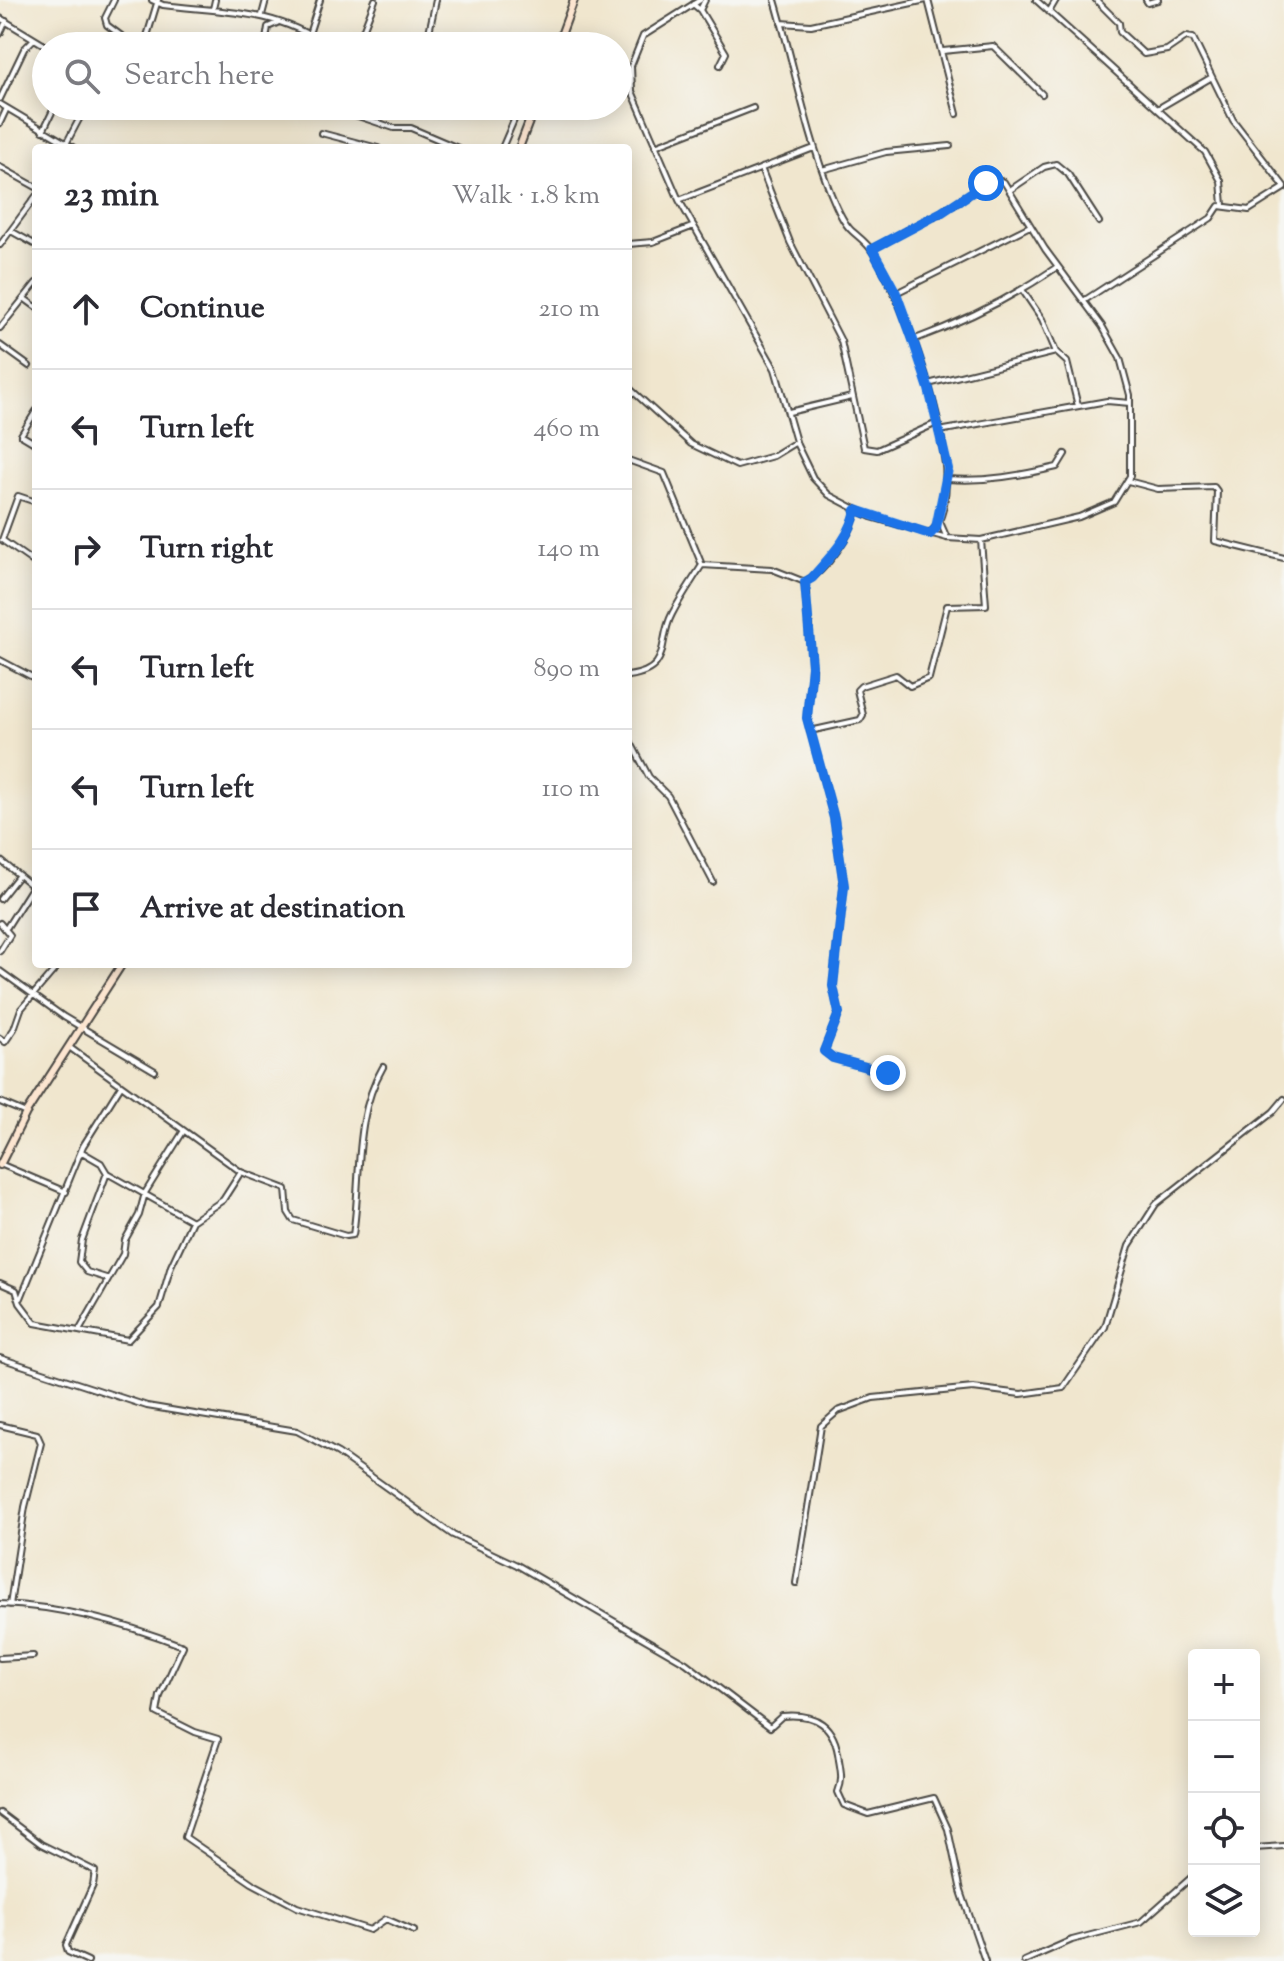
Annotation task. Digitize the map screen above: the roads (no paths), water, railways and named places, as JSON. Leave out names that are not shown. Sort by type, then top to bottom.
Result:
[{"type":"main road","points":[[562,32],[574,0]]},
{"type":"main road","points":[[520,144],[529,120]]},
{"type":"main road","points":[[0,1165],[26,1113],[119,968]]},
{"type":"street","points":[[114,0],[106,22],[117,32]]},
{"type":"street","points":[[213,9],[215,0]]},
{"type":"street","points":[[262,15],[266,0]]},
{"type":"street","points":[[310,32],[320,0]]},
{"type":"street","points":[[362,32],[375,0]]},
{"type":"street","points":[[429,32],[436,0]]},
{"type":"street","points":[[703,0],[643,36],[634,50],[632,91],[679,200],[758,334],[782,386],[805,465],[821,487],[856,510],[930,534],[981,540],[1029,531],[1099,510],[1114,502],[1128,481],[1132,461],[1131,403],[1127,376],[1120,358],[1085,300],[1057,267],[1010,190],[1000,180],[986,183],[942,212],[872,249]]},
{"type":"street","points":[[700,10],[703,0]]},
{"type":"street","points":[[775,0],[822,170],[851,230],[872,249],[896,293],[928,384],[948,479],[940,520],[930,534]]},
{"type":"street","points":[[781,23],[811,25],[927,0],[943,51],[957,114]]},
{"type":"street","points":[[1036,0],[1211,161],[1221,181],[1223,205]]},
{"type":"street","points":[[1048,12],[1056,0]]},
{"type":"street","points":[[1085,300],[1211,218],[1216,208],[1223,205],[1249,210],[1284,187],[1233,120],[1193,38],[1186,37],[1163,52],[1144,54],[1120,32],[1119,23],[1096,0]]},
{"type":"street","points":[[1146,0],[1148,3],[1158,0]]},
{"type":"street","points":[[148,32],[156,1],[262,15],[304,32]]},
{"type":"street","points":[[693,4],[700,10],[726,53],[720,65]]},
{"type":"street","points":[[0,18],[32,38]]},
{"type":"street","points":[[0,34],[6,21]]},
{"type":"street","points":[[267,32],[268,27],[279,23]]},
{"type":"street","points":[[32,41],[24,49],[0,102],[66,144],[79,120]]},
{"type":"street","points":[[943,51],[993,46],[1042,94]]},
{"type":"street","points":[[1158,109],[1212,77]]},
{"type":"street","points":[[0,123],[7,108]]},
{"type":"street","points":[[655,146],[753,108]]},
{"type":"street","points":[[43,131],[48,120]]},
{"type":"street","points":[[369,120],[394,128],[411,128],[449,144]]},
{"type":"street","points":[[504,144],[514,120]]},
{"type":"street","points":[[321,133],[363,144]]},
{"type":"street","points":[[822,170],[886,152],[950,146]]},
{"type":"street","points":[[679,200],[815,148]]},
{"type":"street","points":[[1010,190],[1044,167],[1056,164],[1068,174],[1099,222]]},
{"type":"street","points":[[0,167],[32,185]]},
{"type":"street","points":[[761,168],[790,242],[841,341],[862,442],[868,450],[884,447],[937,423]]},
{"type":"street","points":[[0,245],[32,202]]},
{"type":"street","points":[[632,244],[653,242],[694,226]]},
{"type":"street","points":[[896,293],[1030,226]]},
{"type":"street","points":[[11,231],[32,243]]},
{"type":"street","points":[[913,340],[950,328],[1022,291],[1057,267]]},
{"type":"street","points":[[0,328],[32,289]]},
{"type":"street","points":[[1022,291],[1042,319],[1056,352],[1067,362],[1078,406]]},
{"type":"street","points":[[25,299],[32,304]]},
{"type":"street","points":[[0,345],[29,366]]},
{"type":"street","points":[[928,384],[1056,352]]},
{"type":"street","points":[[632,391],[691,444],[737,466],[773,456],[796,442]]},
{"type":"street","points":[[789,412],[852,397]]},
{"type":"street","points":[[939,431],[1107,401],[1131,403]]},
{"type":"street","points":[[32,417],[21,435],[32,442]]},
{"type":"street","points":[[948,479],[974,480],[1028,474],[1061,465],[1065,454]]},
{"type":"street","points":[[632,461],[664,473],[702,565]]},
{"type":"street","points":[[1128,481],[1158,489],[1214,487],[1217,491],[1215,541],[1284,558]]},
{"type":"street","points":[[32,500],[25,496],[16,498],[2,540],[32,561]]},
{"type":"street","points":[[805,582],[812,578],[851,529],[856,510]]},
{"type":"street","points":[[940,520],[947,538]]},
{"type":"street","points":[[810,731],[860,720],[863,715],[857,690],[861,686],[896,675],[910,686],[929,678],[947,606],[986,606],[981,540]]},
{"type":"street","points":[[702,565],[772,569],[805,582]]},
{"type":"street","points":[[632,675],[643,674],[661,657],[670,617],[702,565]]},
{"type":"street","points":[[805,582],[812,666],[806,701],[810,731],[834,818],[844,886],[833,986],[839,1013],[824,1051],[833,1058],[888,1073]]},
{"type":"street","points":[[0,660],[32,677]]},
{"type":"street","points":[[632,745],[649,777],[668,796],[713,882]]},
{"type":"street","points":[[0,860],[32,885]]},
{"type":"street","points":[[0,899],[19,875]]},
{"type":"street","points":[[7,927],[32,890]]},
{"type":"street","points":[[0,923],[7,927],[10,935],[0,951]]},
{"type":"street","points":[[0,1037],[5,1042],[31,994],[56,968]]},
{"type":"street","points":[[0,971],[31,994],[155,1071]]},
{"type":"street","points":[[69,1047],[241,1172],[286,1189],[288,1212],[293,1220],[346,1236],[353,1235],[359,1142],[370,1090],[383,1067]]},
{"type":"street","points":[[20,1301],[81,1151],[120,1087]]},
{"type":"street","points":[[796,1583],[821,1426],[838,1411],[873,1398],[973,1388],[1021,1394],[1063,1388],[1105,1327],[1129,1246],[1156,1204],[1273,1112],[1284,1099]]},
{"type":"street","points":[[0,1102],[26,1113]]},
{"type":"street","points":[[79,1331],[106,1278],[123,1254],[125,1240],[139,1215],[145,1193],[183,1132]]},
{"type":"street","points":[[81,1151],[101,1163],[107,1173],[192,1221]]},
{"type":"street","points":[[0,1165],[66,1192]]},
{"type":"street","points":[[0,1283],[16,1290],[35,1323],[124,1340],[132,1338],[159,1307],[171,1266],[192,1221],[223,1200],[241,1172]]},
{"type":"street","points":[[106,1278],[82,1268],[79,1254],[107,1173]]},
{"type":"street","points":[[0,1358],[147,1406],[297,1431],[338,1453],[453,1535],[517,1565],[686,1663],[770,1727],[782,1716],[806,1714],[827,1725],[837,1743],[842,1782],[838,1792],[844,1805],[868,1814],[934,1798],[948,1829],[961,1891],[985,1961]]},
{"type":"street","points":[[0,1425],[37,1434],[41,1443],[25,1507],[10,1605]]},
{"type":"street","points":[[0,1604],[37,1606],[183,1646],[160,1696],[157,1713],[195,1732],[218,1739],[185,1837],[252,1883],[297,1907],[370,1930],[386,1919],[414,1931]]},
{"type":"street","points":[[0,1658],[33,1656]]},
{"type":"street","points":[[0,1813],[41,1844],[95,1871],[93,1885],[66,1945],[68,1952],[88,1961]]},
{"type":"street","points":[[1260,1848],[1284,1846]]},
{"type":"street","points":[[1024,1961],[1072,1940],[1141,1922],[1188,1880]]}]
